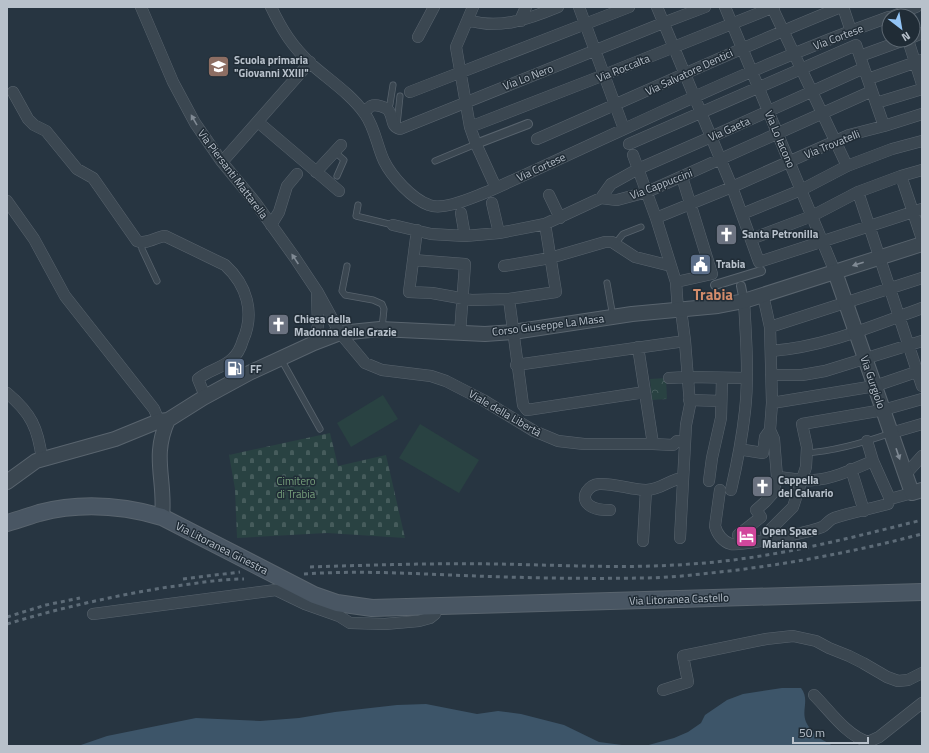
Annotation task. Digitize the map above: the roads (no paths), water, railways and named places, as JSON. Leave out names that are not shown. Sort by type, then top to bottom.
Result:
[{"type":"main road","name":"Via Litoranea Ginestra","points":[[7,523],[40,513],[77,507],[105,506],[130,509],[162,517],[314,595],[337,603],[372,608],[436,607]]},
{"type":"main road","name":"Via Litoranea Castello","points":[[436,607],[922,592]]},
{"type":"street","name":"Via Piersanti Mattarella","points":[[141,7],[173,82],[195,123],[222,162],[255,202],[271,225],[316,291],[340,333]]},
{"type":"street","name":"Via Cortese","points":[[271,7],[289,40],[364,113],[370,123],[384,162],[392,175],[412,195],[430,206],[439,207],[460,202],[496,188],[752,71],[881,20]]},
{"type":"street","points":[[418,37],[434,7]]},
{"type":"street","points":[[473,7],[456,47],[470,127],[496,188]]},
{"type":"street","points":[[521,21],[520,18],[526,7]]},
{"type":"street","points":[[468,20],[478,23],[521,21],[558,7]]},
{"type":"street","points":[[579,7],[624,129]]},
{"type":"street","points":[[405,94],[585,24],[616,10],[629,7]]},
{"type":"street","points":[[656,7],[732,187],[760,262],[763,280]]},
{"type":"street","name":"Via Lo Nero","points":[[396,128],[400,129],[705,7]]},
{"type":"street","name":"Via Lo Iacono","points":[[725,7],[835,272]]},
{"type":"street","points":[[772,7],[847,166]]},
{"type":"street","name":"Via Roccalta","points":[[470,127],[772,7]]},
{"type":"street","points":[[842,7],[851,31]]},
{"type":"street","name":"Via Salvatore Dentici","points":[[536,139],[742,48],[842,7]]},
{"type":"street","points":[[680,538],[689,400],[685,341],[676,282],[656,218],[631,150],[701,113],[758,87],[801,69],[858,50],[881,45]]},
{"type":"street","points":[[912,48],[919,62],[922,84]]},
{"type":"street","points":[[858,50],[884,126]]},
{"type":"street","points":[[222,162],[310,62]]},
{"type":"street","points":[[868,79],[919,62]]},
{"type":"street","name":"Via Gaeta","points":[[601,198],[611,184],[638,168],[864,68]]},
{"type":"street","points":[[876,104],[922,89]]},
{"type":"street","name":"Via Cappuccini","points":[[393,225],[431,234],[465,236],[498,233],[545,224],[601,198],[617,200],[647,192],[872,91]]},
{"type":"street","points":[[13,92],[28,119],[34,125],[46,131],[77,169],[93,178],[133,238],[141,243],[165,236],[225,265],[244,290],[249,309],[249,319],[245,338],[238,352],[232,359],[198,379],[205,396]]},
{"type":"street","points":[[364,113],[371,106],[378,105],[387,109],[390,112],[392,124],[396,128]]},
{"type":"street","name":"Via Trovatelli","points":[[656,218],[691,205],[849,135],[922,114]]},
{"type":"street","points":[[258,122],[339,191]]},
{"type":"street","points":[[476,144],[528,124]]},
{"type":"street","points":[[742,214],[801,190],[847,166],[892,149],[922,141]]},
{"type":"street","points":[[316,172],[338,148]]},
{"type":"street","points":[[751,239],[812,216],[858,192],[922,170]]},
{"type":"street","points":[[271,225],[279,212],[287,186],[297,174]]},
{"type":"street","points":[[901,176],[918,211],[922,239]]},
{"type":"street","points":[[682,177],[714,280]]},
{"type":"street","points":[[858,192],[909,345],[920,370],[922,386]]},
{"type":"street","points":[[549,195],[560,218]]},
{"type":"street","points":[[7,201],[34,239],[65,296],[164,420],[160,441],[159,458],[163,506],[162,517]]},
{"type":"street","points":[[492,204],[498,233]]},
{"type":"street","points":[[676,282],[714,280],[760,262],[918,211]]},
{"type":"street","points":[[460,213],[465,236]]},
{"type":"street","points":[[417,230],[410,292],[432,293],[471,300],[509,299],[556,292],[545,224]]},
{"type":"street","points":[[504,266],[550,258],[605,242],[612,242],[635,257],[671,266]]},
{"type":"street","name":"Corso Giuseppe La Masa","points":[[7,482],[36,461],[115,439],[164,420],[249,373],[314,343],[340,333],[382,329],[485,334],[513,332],[614,317],[718,306],[744,301],[922,244]]},
{"type":"street","points":[[413,260],[464,264],[460,333]]},
{"type":"street","name":"Via Gurgiolo","points":[[835,272],[905,475],[917,492]]},
{"type":"street","points":[[770,327],[922,278]]},
{"type":"street","points":[[741,286],[744,301],[746,410],[737,451],[715,526],[717,532],[724,540],[736,544],[802,533],[823,527],[832,518],[888,504],[890,499],[917,492]]},
{"type":"street","points":[[314,343],[318,325],[316,291]]},
{"type":"street","points":[[738,535],[761,517],[756,510],[773,493],[777,477],[774,438],[770,430],[772,403],[770,327],[763,295]]},
{"type":"street","points":[[509,299],[516,365],[523,405],[527,410],[645,392]]},
{"type":"street","points":[[771,351],[795,349],[856,332],[922,308]]},
{"type":"street","name":"Viale della Libertà","points":[[340,333],[365,363],[382,370],[432,376],[446,381],[483,400],[534,430],[558,441],[606,445],[653,444],[673,446],[677,441],[685,445]]},
{"type":"street","points":[[516,365],[685,341]]},
{"type":"street","points":[[771,375],[802,375],[825,370],[922,341]]},
{"type":"street","points":[[638,347],[653,444]]},
{"type":"street","points":[[772,403],[875,386],[920,370]]},
{"type":"street","points":[[669,378],[746,378]]},
{"type":"street","points":[[709,481],[712,458],[721,418],[722,378]]},
{"type":"street","points":[[7,393],[18,402],[36,428],[42,459]]},
{"type":"street","points":[[689,400],[721,401]]},
{"type":"street","points":[[766,539],[766,534],[793,507],[802,480],[806,467],[807,448],[802,424],[883,410],[922,400]]},
{"type":"street","points":[[891,433],[922,424]]},
{"type":"street","points":[[737,451],[763,453],[765,437],[770,430]]},
{"type":"street","points":[[867,442],[873,461],[890,499]]},
{"type":"street","points":[[905,475],[922,456]]},
{"type":"street","points":[[777,477],[816,480],[873,461]]},
{"type":"street","points":[[851,469],[864,511]]},
{"type":"street","points":[[610,510],[598,510],[589,506],[585,496],[590,487],[599,484],[646,490],[661,487],[675,478],[683,478]]},
{"type":"street","points":[[643,542],[646,490]]},
{"type":"street","points":[[94,614],[276,590],[305,604],[339,616],[350,622],[385,624],[419,621],[430,618],[435,614],[436,607]]},
{"type":"street","points":[[663,690],[688,682],[683,656],[766,639],[793,636],[816,641],[828,648],[863,663],[887,677],[898,681],[908,680],[922,673]]},
{"type":"street","points":[[814,695],[852,733],[861,740],[868,742],[879,737],[922,703]]},
{"type":"lane","points":[[387,109],[390,104],[393,85]]},
{"type":"lane","points":[[396,128],[405,94]]},
{"type":"lane","points":[[435,161],[476,144]]},
{"type":"lane","points":[[337,176],[344,160],[338,148]]},
{"type":"lane","points":[[358,205],[356,216],[393,225]]},
{"type":"lane","points":[[615,244],[623,234],[642,227]]},
{"type":"lane","points":[[141,243],[142,249],[157,281]]},
{"type":"lane","points":[[347,266],[342,291],[345,294],[373,300],[382,304],[384,309],[382,329]]},
{"type":"lane","points":[[607,283],[614,317]]},
{"type":"lane","points":[[281,358],[320,429]]},
{"type":"lane","points":[[806,453],[832,450],[867,442],[891,433]]},
{"type":"water","points":[[782,688],[801,688],[805,697],[804,713],[807,725],[817,736],[832,746],[645,746],[674,738],[688,732],[701,723],[705,715],[727,700],[743,694]]},
{"type":"water","points":[[426,704],[477,714],[498,711],[521,714],[564,725],[599,742],[644,746],[78,746],[107,736],[196,718],[260,721],[299,718],[335,712],[397,705]]},
{"type":"railway","points":[[310,567],[450,564],[618,566],[691,564],[750,558],[779,553],[922,520]]},
{"type":"railway","points":[[304,574],[368,572],[538,578],[653,578],[686,576],[754,568],[802,560],[874,546],[922,534]]},
{"type":"railway","points":[[183,579],[240,572]]},
{"type":"railway","points":[[7,624],[127,594],[206,582],[244,579]]},
{"type":"railway","points":[[7,617],[46,605],[80,598]]},
{"type":"place","name":"Scuola primaria \"Giovanni XXIII\"","points":[[219,66]]},
{"type":"place","name":"Santa Petronilla","points":[[726,234]]},
{"type":"place","name":"Trabia","points":[[700,264]]},
{"type":"place","name":"Chiesa della Madonna delle Grazie","points":[[279,325]]},
{"type":"place","name":"FF","points":[[234,369]]},
{"type":"place","name":"Cappella del Calvario","points":[[763,486]]},
{"type":"place","name":"Open Space Marianna","points":[[746,537]]},
{"type":"district","name":"Trabia","points":[[713,295]]},
{"type":"park label","name":"Cimitero di Trabia","points":[[296,487]]}]
